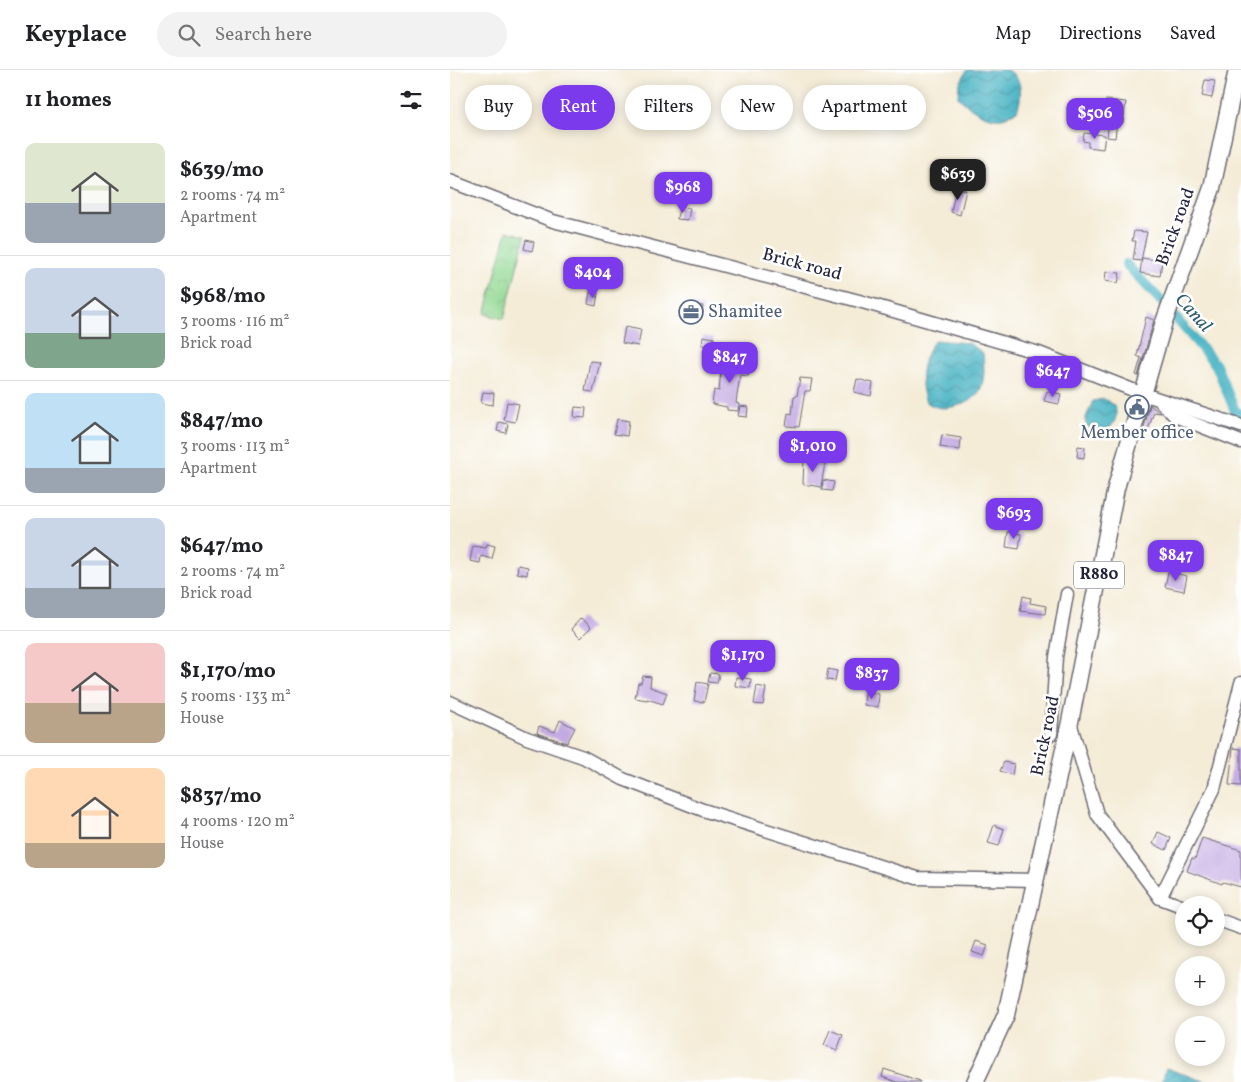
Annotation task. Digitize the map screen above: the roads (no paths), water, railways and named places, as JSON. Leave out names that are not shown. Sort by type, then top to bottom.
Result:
[{"type":"main road","name":"Brick road","points":[[975,1082],[1006,1015],[1071,715],[1116,488],[1151,397],[1163,325],[1212,188],[1237,70]]},
{"type":"street","name":"Brick road","points":[[450,181],[501,199],[553,221],[859,301],[1040,353],[1151,397],[1241,426]]},
{"type":"street","points":[[1151,397],[1175,416],[1241,442]]},
{"type":"street","points":[[1051,734],[1056,657],[1067,594]]},
{"type":"street","points":[[1160,898],[1214,789],[1241,683]]},
{"type":"street","points":[[450,702],[528,738],[584,757],[623,779],[703,810],[917,878],[1036,880]]},
{"type":"street","points":[[1053,704],[1071,715],[1097,814],[1160,898],[1175,903]]},
{"type":"street","points":[[1225,922],[1241,928]]},
{"type":"water","points":[[967,70],[1006,70],[1012,73],[1019,82],[1020,88],[1020,100],[1017,111],[1002,118],[996,118],[984,115],[967,105],[958,97],[959,85]]},
{"type":"water","points":[[935,340],[969,343],[983,353],[984,371],[982,387],[966,403],[944,408],[926,402],[922,386],[922,370],[930,347]]},
{"type":"water","points":[[1103,399],[1110,402],[1114,407],[1116,418],[1109,428],[1097,434],[1087,426],[1085,420],[1093,401]]},
{"type":"water","points":[[1166,1068],[1207,1082],[1162,1082]]},
{"type":"waterway","name":"Canal","points":[[1126,264],[1162,302],[1216,365],[1235,411],[1241,414]]},
{"type":"place","name":"Shamitee","points":[[691,312]]},
{"type":"place","name":"Member office","points":[[1137,407]]}]
